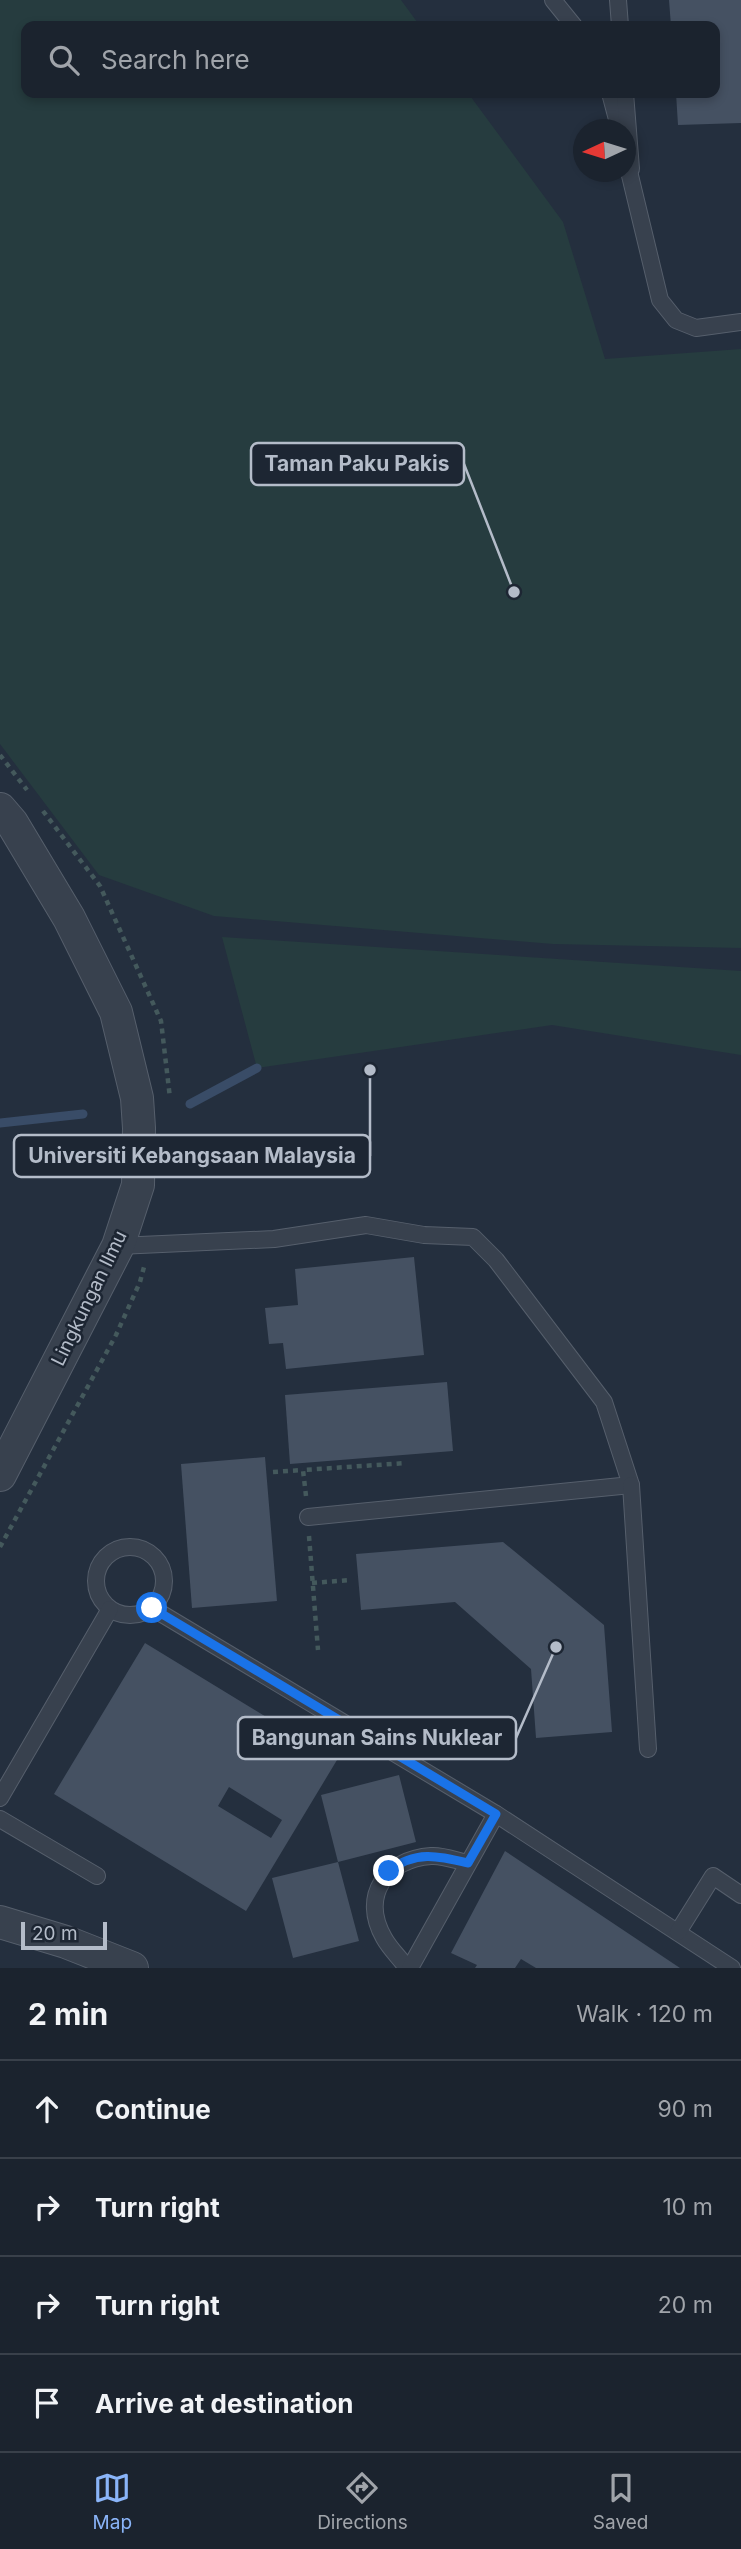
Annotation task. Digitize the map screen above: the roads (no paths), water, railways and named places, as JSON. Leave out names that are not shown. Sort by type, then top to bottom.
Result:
[{"type":"street","name":"Lingkungan Ilmu","points":[[0,809],[12,822],[69,918],[116,1012],[137,1098],[139,1128],[138,1185],[118,1246],[0,1475]]},
{"type":"street","points":[[0,1922],[66,1942],[132,1968]]},
{"type":"lane","points":[[553,0],[570,21]]},
{"type":"lane","points":[[618,0],[620,21]]},
{"type":"lane","points":[[611,98],[617,119]]},
{"type":"lane","points":[[625,98],[634,200]]},
{"type":"lane","points":[[630,182],[660,300],[676,320],[696,328],[741,322]]},
{"type":"lane","points":[[118,1246],[274,1238],[366,1225],[424,1235],[473,1237],[496,1260],[604,1402],[631,1485],[648,1749]]},
{"type":"lane","points":[[308,1517],[631,1485]]},
{"type":"lane","points":[[124,1547],[146,1550],[162,1566],[164,1589],[152,1608],[142,1614],[131,1616],[110,1609],[97,1590],[98,1568],[104,1558],[124,1547]]},
{"type":"lane","points":[[152,1608],[496,1814],[733,1968]]},
{"type":"lane","points":[[0,1798],[110,1609]]},
{"type":"lane","points":[[468,1863],[435,1855],[412,1858],[389,1871],[379,1885],[375,1901],[376,1917],[383,1938],[409,1968],[496,1814]]},
{"type":"lane","points":[[0,1819],[97,1876]]},
{"type":"lane","points":[[678,1932],[713,1875],[741,1895]]},
{"type":"waterway","points":[[190,1104],[257,1068]]},
{"type":"waterway","points":[[0,1123],[83,1114]]},
{"type":"place","name":"Taman Paku Pakis","points":[[514,592]]},
{"type":"place","name":"Universiti Kebangsaan Malaysia","points":[[370,1070]]},
{"type":"place","name":"Bangunan Sains Nuklear","points":[[556,1647]]}]
